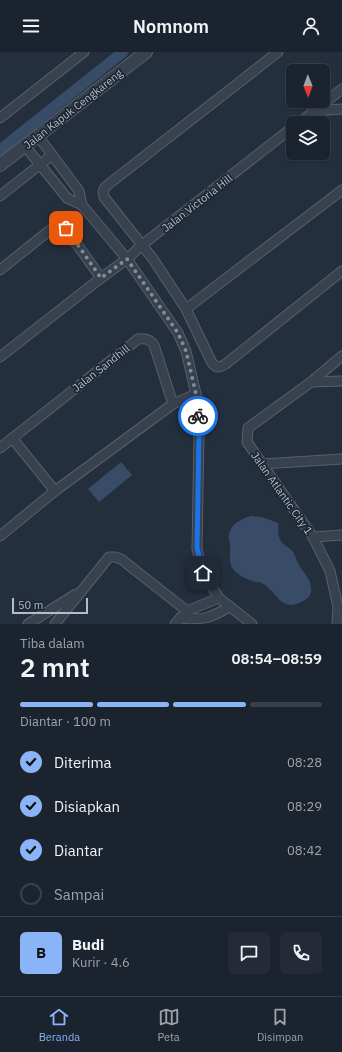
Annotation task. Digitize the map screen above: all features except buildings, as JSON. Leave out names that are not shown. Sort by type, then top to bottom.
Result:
[{"type":"street","points":[[0,118],[84,52]]},
{"type":"street","name":"Jalan Kapuk Cengkareng","points":[[0,165],[146,52]]},
{"type":"street","points":[[278,52],[105,187],[103,192],[104,197],[153,259],[186,309],[214,366],[220,367],[342,271]]},
{"type":"street","points":[[308,116],[342,89]]},
{"type":"street","points":[[313,112],[342,109]]},
{"type":"street","name":"Jalan Victoria Hill","points":[[0,357],[127,259],[142,245],[286,132]]},
{"type":"street","points":[[38,136],[79,191],[82,205]]},
{"type":"street","points":[[25,146],[67,198],[82,205],[127,259],[178,333],[186,351],[196,394],[199,433],[197,548],[203,573],[219,598],[229,608],[252,624]]},
{"type":"street","points":[[0,196],[52,155]]},
{"type":"street","points":[[186,309],[342,190]]},
{"type":"street","points":[[0,270],[55,226],[61,226],[66,228],[101,278]]},
{"type":"street","name":"Jalan Sandhill","points":[[0,448],[138,339],[147,339],[154,345],[173,404]]},
{"type":"street","name":"Jalan Atlantic City 1","points":[[337,624],[340,607],[330,571],[313,537],[247,442],[248,428],[342,356]]},
{"type":"street","points":[[310,382],[342,381]]},
{"type":"street","points":[[0,536],[55,491],[173,404],[196,394]]},
{"type":"street","points":[[12,438],[55,491]]},
{"type":"street","points":[[262,464],[342,458]]},
{"type":"street","points":[[313,537],[342,535]]},
{"type":"street","points":[[55,624],[109,558],[115,557],[121,560],[183,618],[206,618],[215,616],[229,608]]},
{"type":"street","points":[[28,624],[83,589]]},
{"type":"street","points":[[183,618],[219,598]]},
{"type":"water","points":[[121,462],[132,475],[99,502],[88,489]]},
{"type":"water","points":[[251,516],[262,517],[278,523],[278,534],[280,540],[293,552],[297,562],[308,577],[311,589],[310,594],[305,600],[290,605],[285,603],[262,583],[245,578],[234,570],[230,561],[230,530],[237,522]]},
{"type":"waterway","points":[[0,150],[123,52]]},
{"type":"way so far","points":[[66,228],[101,278],[127,259],[178,333],[186,351],[196,394],[198,416]]},
{"type":"route","points":[[198,416],[197,548],[203,573]]}]
